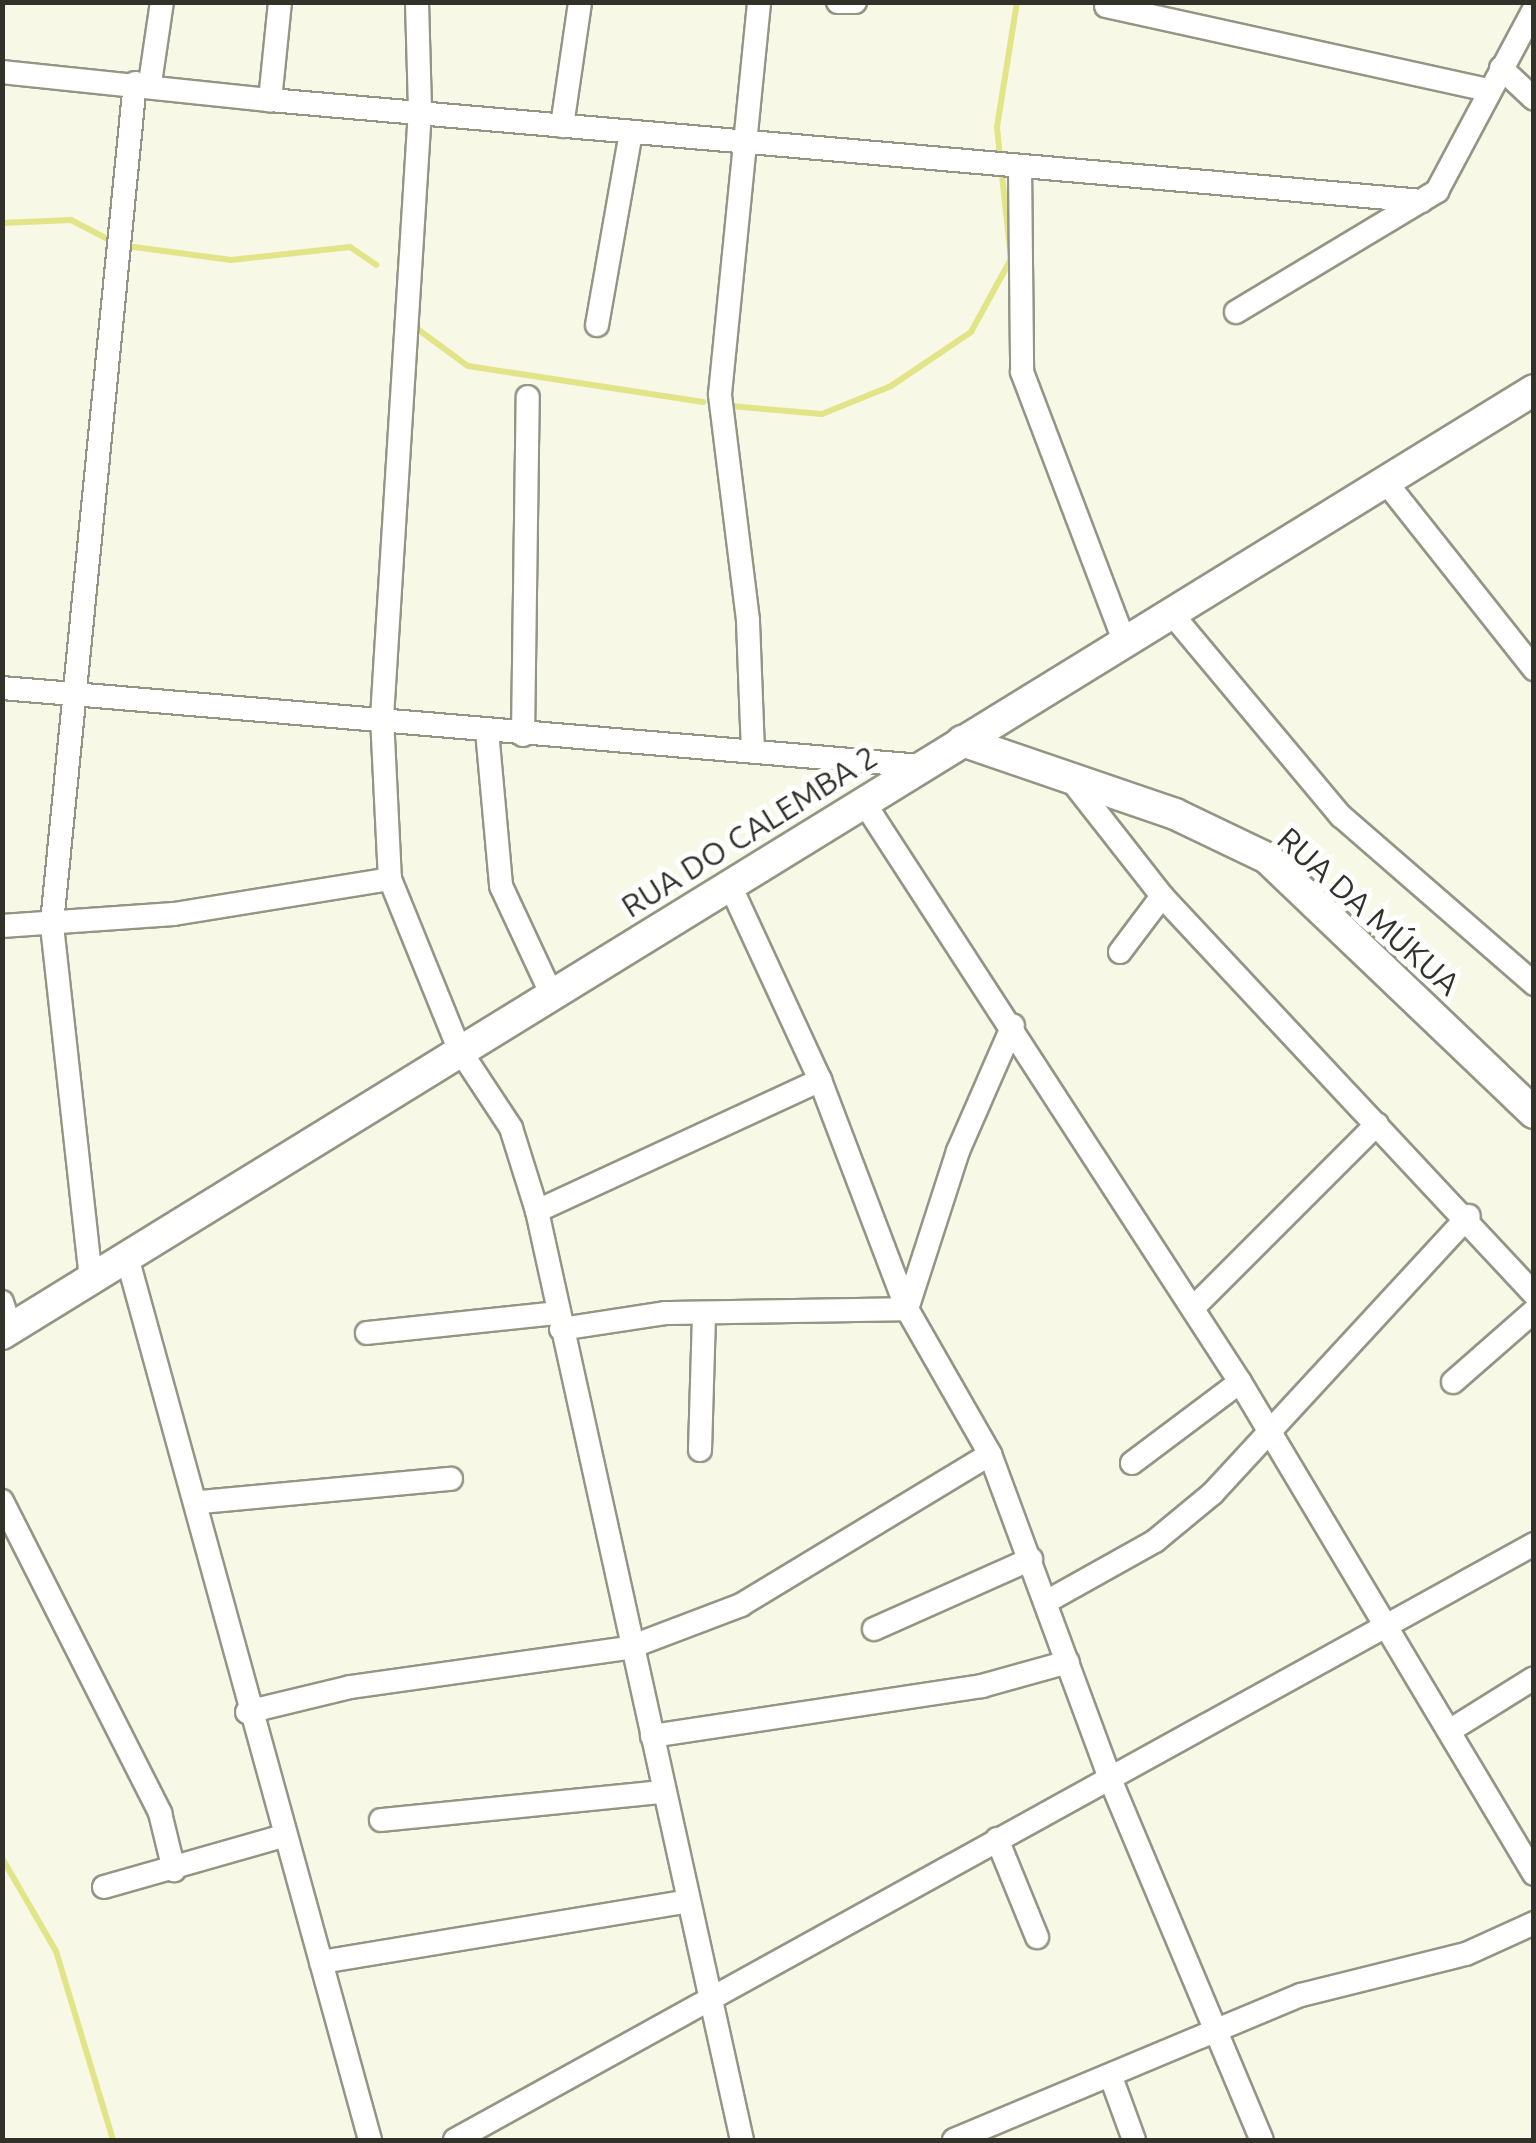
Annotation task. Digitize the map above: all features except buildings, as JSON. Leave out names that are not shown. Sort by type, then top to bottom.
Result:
[{"type":"main road","name":"RUA DO CALEMBA 2","points":[[5,1322],[92,1279],[459,1049],[1534,390]]},
{"type":"main road","name":"RUA DA MÚKUA","points":[[962,741],[1066,773],[1267,858],[1534,1113]]},
{"type":"street","points":[[92,1279],[52,923],[70,692],[142,83],[162,2]]},
{"type":"street","points":[[270,100],[280,2]]},
{"type":"street","points":[[417,2],[420,110],[382,718],[390,879],[459,1049],[511,1128],[536,1210],[628,1648],[652,1736],[684,1902],[742,2140]]},
{"type":"street","points":[[562,126],[580,2]]},
{"type":"street","points":[[753,752],[748,620],[720,394],[759,2]]},
{"type":"street","points":[[838,2],[856,2]]},
{"type":"street","points":[[1106,6],[1489,90]]},
{"type":"street","points":[[1236,312],[1422,200],[1449,176],[1489,90],[1534,10]]},
{"type":"street","points":[[1501,68],[1534,99]]},
{"type":"street","points":[[2,72],[142,83],[270,100],[420,110],[742,145],[1422,200]]},
{"type":"street","points":[[598,325],[631,132]]},
{"type":"street","points":[[1020,166],[1022,372],[1124,641]]},
{"type":"street","points":[[523,735],[528,397]]},
{"type":"street","points":[[1385,481],[1534,669]]},
{"type":"street","points":[[1171,612],[1341,816],[1534,984]]},
{"type":"street","points":[[2,688],[921,766]]},
{"type":"street","points":[[487,731],[501,886],[551,993]]},
{"type":"street","points":[[1066,773],[1162,896],[1469,1216],[1534,1294]]},
{"type":"street","points":[[864,801],[1013,1025],[1240,1382],[1534,1874]]},
{"type":"street","points":[[2,926],[52,923],[390,879]]},
{"type":"street","points":[[729,884],[820,1080],[907,1309],[990,1454],[1110,1780],[1218,2026],[1262,2140]]},
{"type":"street","points":[[1120,952],[1162,896]]},
{"type":"street","points":[[907,1309],[958,1151],[1013,1025]]},
{"type":"street","points":[[536,1210],[820,1080]]},
{"type":"street","points":[[1193,1308],[1377,1124]]},
{"type":"street","points":[[1046,1602],[1154,1540],[1270,1437],[1469,1216]]},
{"type":"street","points":[[127,1257],[201,1502],[247,1712],[286,1834],[370,2140]]},
{"type":"street","points":[[368,1333],[704,1314],[907,1309]]},
{"type":"street","points":[[1453,1382],[1534,1310]]},
{"type":"street","points":[[700,1450],[704,1314]]},
{"type":"street","points":[[1132,1463],[1240,1382]]},
{"type":"street","points":[[247,1712],[350,1687],[628,1648],[741,1606],[990,1454]]},
{"type":"street","points":[[201,1502],[451,1479]]},
{"type":"street","points":[[2,1500],[160,1813],[174,1870]]},
{"type":"street","points":[[455,2140],[1534,1544]]},
{"type":"street","points":[[874,1629],[1031,1559]]},
{"type":"street","points":[[652,1736],[982,1686],[1068,1662]]},
{"type":"street","points":[[1449,1731],[1534,1678]]},
{"type":"street","points":[[381,1820],[662,1792]]},
{"type":"street","points":[[104,1887],[174,1870],[286,1834]]},
{"type":"street","points":[[997,1839],[1037,1937]]},
{"type":"street","points":[[321,1962],[684,1902]]},
{"type":"street","points":[[954,2140],[1112,2077],[1218,2026],[1330,1986],[1466,1954],[1534,1923]]},
{"type":"street","points":[[1112,2077],[1134,2140]]},
{"type":"waterway","points":[[731,406],[822,414],[891,386],[971,332],[1011,259],[997,127],[1017,2]]},
{"type":"waterway","points":[[2,223],[71,220],[119,245],[231,260],[350,247],[377,265]]},
{"type":"waterway","points":[[416,328],[468,366],[703,402]]},
{"type":"waterway","points":[[2,1858],[56,1951],[113,2140]]}]
